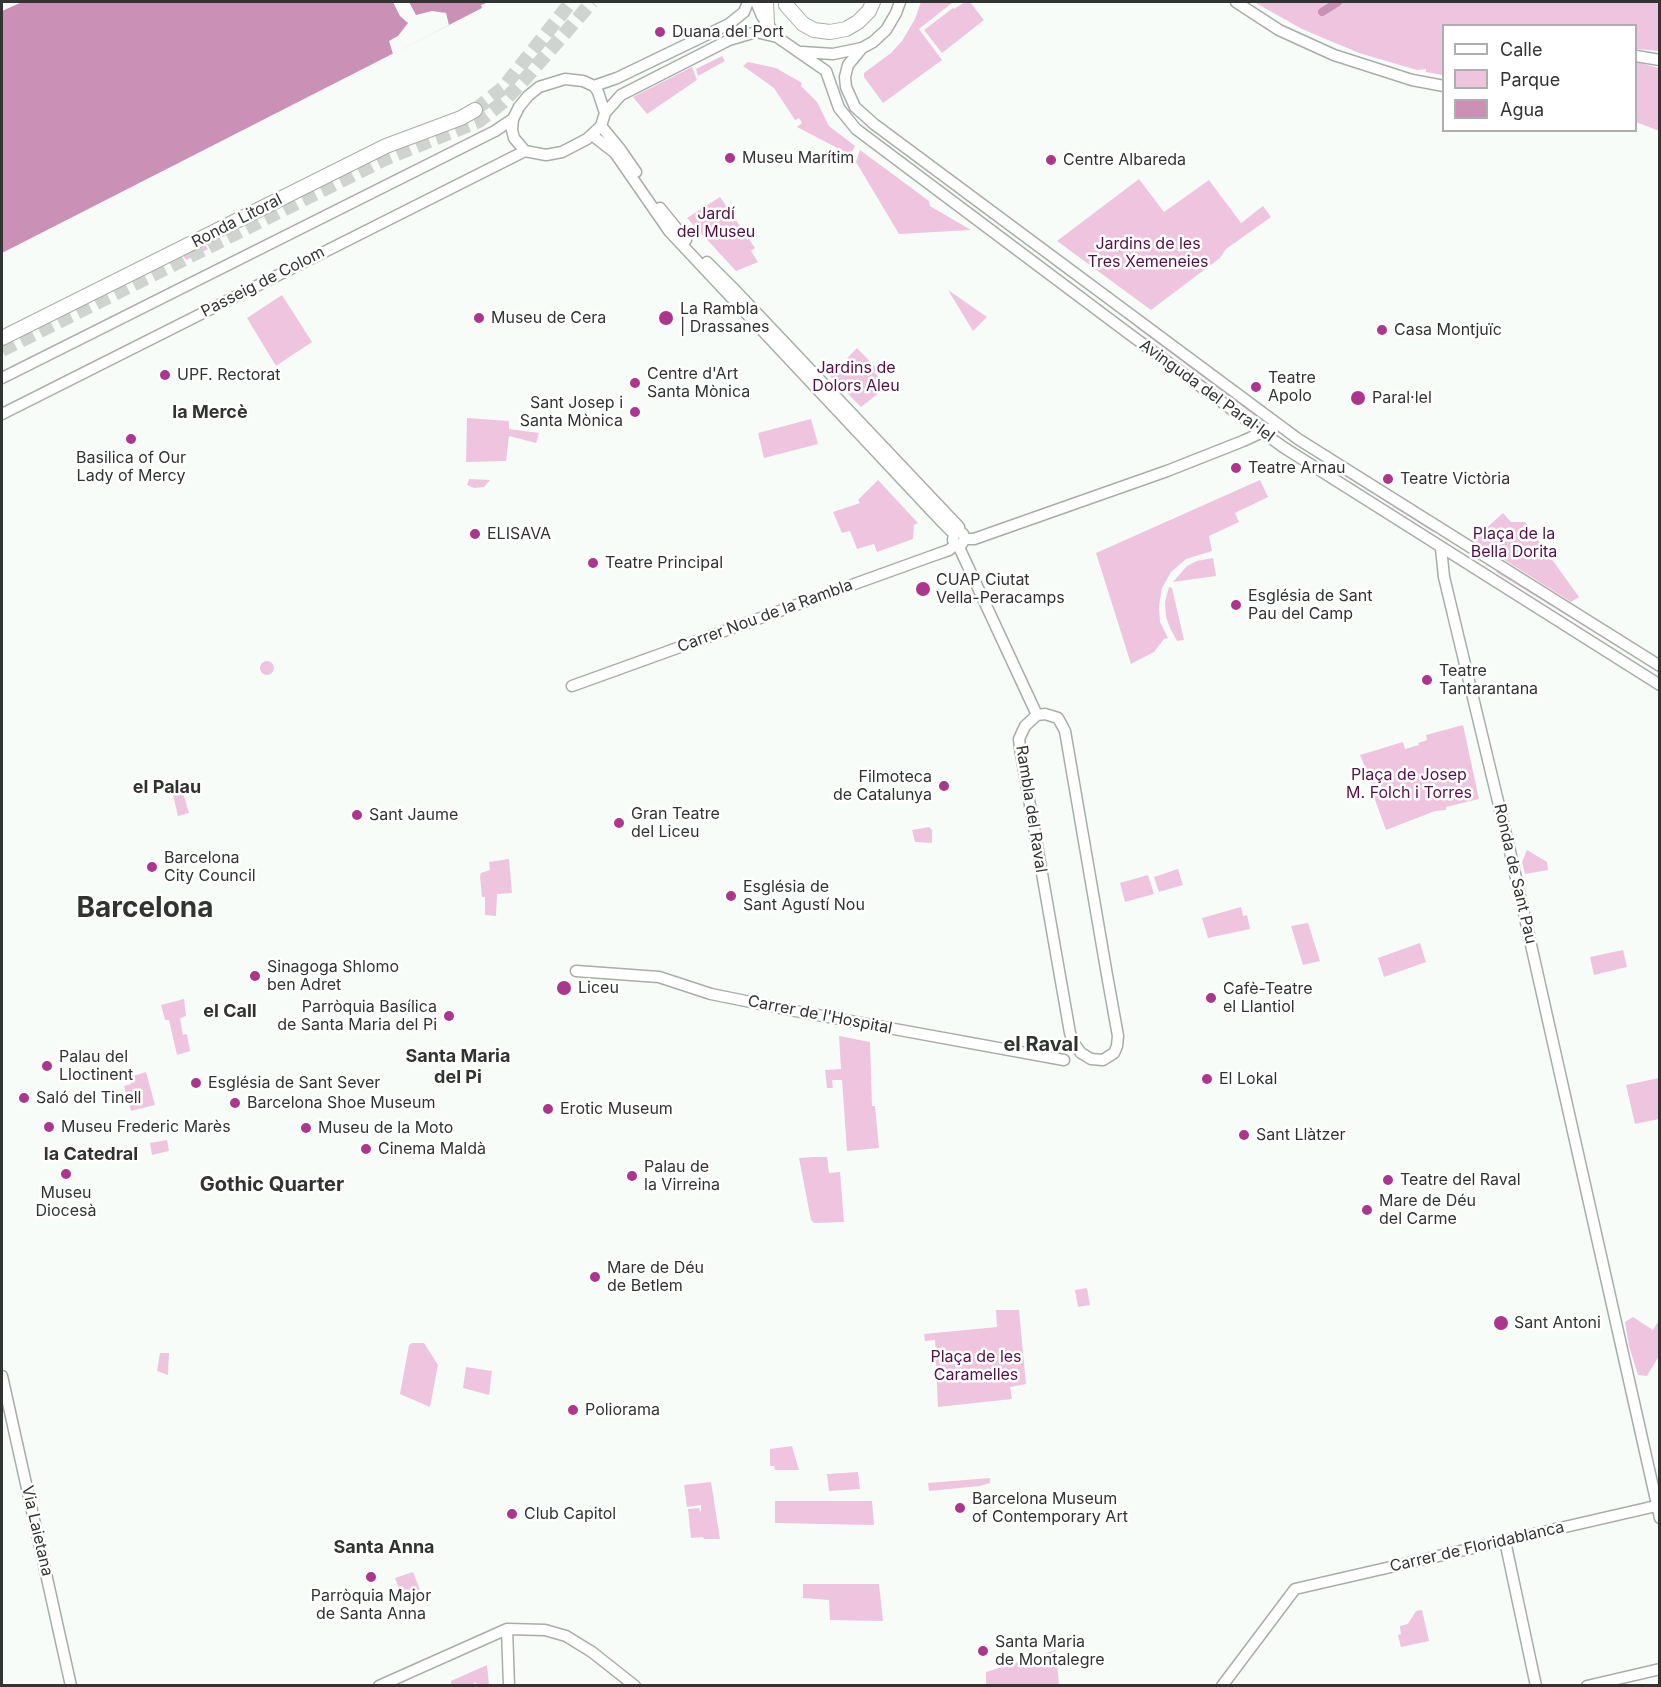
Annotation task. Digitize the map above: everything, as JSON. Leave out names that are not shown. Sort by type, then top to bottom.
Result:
[{"type":"highway","points":[[766,2],[767,24]]},
{"type":"highway","points":[[786,5],[803,24],[814,30],[830,32],[846,29],[858,22],[869,11],[873,2]]},
{"type":"highway","name":"Ronda Litoral","points":[[2,338],[386,146],[475,111]]},
{"type":"main road","points":[[594,86],[729,24],[744,12],[748,2]]},
{"type":"main road","points":[[756,2],[777,38]]},
{"type":"main road","points":[[797,52],[833,54],[862,48],[886,30],[900,2]]},
{"type":"main road","points":[[1236,2],[1279,30],[1334,55],[1412,80],[1442,86]]},
{"type":"main road","points":[[605,113],[602,98],[594,86],[583,81],[565,80],[545,84],[526,98],[513,119],[514,138],[525,151],[546,155],[562,152],[592,135],[601,126],[605,113],[621,95],[729,40],[756,32],[777,38]]},
{"type":"main road","name":"Avinguda del Paral·lel","points":[[777,38],[826,70],[839,108],[856,129],[1262,432],[1659,684]]},
{"type":"main road","name":"Avinguda del Paral·lel","points":[[862,48],[848,65],[845,77],[846,90],[859,113],[1278,425],[1659,666]]},
{"type":"main road","points":[[1637,56],[1659,60]]},
{"type":"main road","name":"Passeig de Colom","points":[[2,378],[490,133],[513,119]]},
{"type":"main road","points":[[601,126],[621,149],[660,208],[688,242],[959,527],[959,540],[964,557],[1037,715]]},
{"type":"main road","points":[[592,135],[615,153],[669,231],[959,540]]},
{"type":"main road","name":"Passeig de Colom","points":[[2,414],[525,151]]},
{"type":"main road","name":"Carrer Nou de la Rambla","points":[[572,686],[949,550],[959,540],[974,539],[1167,471],[1278,425]]},
{"type":"main road","name":"Ronda de Sant Pau","points":[[1442,548],[1444,577],[1555,1048],[1587,1200],[1658,1505],[1659,1518]]},
{"type":"main road","name":"Rambla del Raval","points":[[1045,714],[1058,718],[1065,731],[1118,1036],[1117,1046],[1108,1058],[1097,1061],[1086,1057],[1076,1049],[1070,1033],[1020,748],[1021,732],[1037,715],[1045,714]]},
{"type":"main road","name":"Carrer de l'Hospital","points":[[576,971],[659,977],[711,994],[1064,1060]]},
{"type":"main road","name":"Via Laietana","points":[[2,1376],[71,1686]]},
{"type":"main road","name":"Carrer de Floridablanca","points":[[1222,1686],[1295,1589],[1658,1505]]},
{"type":"main road","points":[[1505,1541],[1536,1686]]},
{"type":"main road","points":[[507,1629],[509,1686]]},
{"type":"main road","points":[[379,1686],[507,1629],[545,1630],[566,1636],[592,1652],[634,1686]]},
{"type":"main road","points":[[1587,1686],[1659,1669]]},
{"type":"green space","points":[[921,2],[952,3],[919,29],[942,60],[883,103],[864,77],[864,73],[891,53],[902,41],[915,19]]},
{"type":"green space","points":[[970,2],[984,20],[942,53],[924,30],[953,8]]},
{"type":"green space","points":[[1254,2],[1659,2],[1659,51],[1637,49],[1637,24],[1442,24],[1442,75],[1359,53],[1302,29]]},
{"type":"green space","points":[[722,56],[725,61],[698,76],[696,69]]},
{"type":"green space","points":[[748,62],[776,68],[802,83],[801,86],[817,102],[829,126],[855,146],[852,152],[849,154],[797,127],[802,123],[799,118],[795,120],[774,88],[743,66]]},
{"type":"green space","points":[[1637,62],[1659,68],[1659,131],[1637,122]]},
{"type":"green space","points":[[692,67],[697,80],[647,114],[633,97]]},
{"type":"green space","points":[[889,141],[993,219],[888,142]]},
{"type":"green space","points":[[860,150],[929,201],[930,206],[971,230],[899,234],[856,162]]},
{"type":"green space","name":"Jardins de les Tres Xemeneies","points":[[1139,179],[1164,212],[1209,180],[1241,223],[1263,206],[1271,217],[1226,249],[1220,258],[1151,310],[1057,241]]},
{"type":"green space","name":"Jardí del Museu","points":[[720,197],[755,248],[751,251],[758,262],[736,271],[687,218]]},
{"type":"green space","points":[[204,243],[208,249],[186,260],[182,254]]},
{"type":"green space","points":[[948,290],[987,317],[973,331]]},
{"type":"green space","points":[[282,295],[312,342],[276,366],[247,318]]},
{"type":"green space","points":[[1138,327],[1256,415],[1137,328]]},
{"type":"green space","name":"Jardins de Dolors Aleu","points":[[857,348],[877,369],[874,372],[888,386],[861,407],[830,376]]},
{"type":"green space","points":[[467,418],[509,421],[509,429],[539,433],[536,443],[509,436],[506,461],[466,462]]},
{"type":"green space","points":[[811,419],[818,444],[764,458],[758,433]]},
{"type":"green space","points":[[1304,450],[1433,530],[1433,532]]},
{"type":"green space","points":[[469,479],[490,480],[484,487],[474,488],[467,485]]},
{"type":"green space","points":[[878,480],[918,523],[914,525],[913,539],[877,552],[874,544],[857,549],[850,531],[842,533],[833,512],[860,503],[858,500]]},
{"type":"green space","points":[[1260,480],[1268,497],[1235,513],[1239,522],[1209,536],[1212,551],[1186,559],[1171,572],[1162,588],[1159,606],[1160,622],[1168,638],[1164,639],[1154,652],[1131,664],[1096,553]]},
{"type":"green space","name":"Plaça de la Bella Dorita","points":[[1503,513],[1511,522],[1525,522],[1579,597],[1571,602],[1473,540]]},
{"type":"green space","points":[[1213,558],[1216,576],[1173,582],[1187,566],[1197,561]]},
{"type":"green space","points":[[1497,571],[1631,655],[1496,572]]},
{"type":"green space","points":[[1169,587],[1172,588],[1184,640],[1177,641],[1166,617],[1165,602]]},
{"type":"green space","points":[[264,661],[270,661],[274,668],[270,675],[264,675],[260,671],[260,665]]},
{"type":"green space","name":"Plaça de Josep M. Folch i Torres","points":[[1463,725],[1479,799],[1446,807],[1446,810],[1435,811],[1386,830],[1374,797],[1377,796],[1360,755],[1403,742],[1405,749],[1419,745],[1418,743],[1427,740],[1426,735]]},
{"type":"green space","points":[[180,783],[189,813],[178,816],[171,786]]},
{"type":"green space","points":[[929,827],[932,830],[932,843],[915,842],[912,830]]},
{"type":"green space","points":[[1527,850],[1547,862],[1548,870],[1525,874],[1522,862]]},
{"type":"green space","points":[[509,859],[512,893],[497,894],[496,916],[485,915],[481,873],[490,870],[489,862]]},
{"type":"green space","points":[[1178,869],[1183,885],[1159,892],[1154,877]]},
{"type":"green space","points":[[1148,875],[1154,894],[1125,902],[1120,883]]},
{"type":"green space","points":[[1241,907],[1243,916],[1247,915],[1250,929],[1208,938],[1202,918]]},
{"type":"green space","points":[[1308,923],[1320,961],[1303,965],[1291,926]]},
{"type":"green space","points":[[1420,943],[1426,962],[1384,977],[1378,958]]},
{"type":"green space","points":[[1623,950],[1627,967],[1594,975],[1590,957]]},
{"type":"green space","points":[[184,999],[186,1016],[180,1018],[183,1035],[187,1034],[190,1051],[177,1055],[169,1020],[165,1020],[161,1005]]},
{"type":"green space","points":[[839,1036],[870,1042],[872,1106],[875,1106],[879,1148],[847,1151],[842,1080],[832,1080],[833,1088],[827,1088],[825,1070],[841,1069]]},
{"type":"green space","points":[[146,1072],[155,1105],[131,1111],[124,1086],[131,1084],[130,1077]]},
{"type":"green space","points":[[1659,1078],[1659,1119],[1635,1124],[1626,1085]]},
{"type":"green space","points":[[167,1140],[169,1151],[152,1155],[150,1143]]},
{"type":"green space","points":[[827,1157],[829,1173],[840,1172],[844,1222],[814,1223],[811,1220],[799,1158]]},
{"type":"green space","points":[[1087,1288],[1090,1305],[1078,1307],[1075,1290]]},
{"type":"green space","name":"Plaça de les Caramelles","points":[[996,1310],[1019,1310],[1026,1384],[1010,1387],[1012,1399],[938,1407],[935,1340],[925,1341],[924,1334],[997,1327]]},
{"type":"green space","points":[[1633,1317],[1653,1330],[1659,1320],[1659,1356],[1647,1376],[1638,1375],[1629,1346],[1625,1322]]},
{"type":"green space","points":[[424,1343],[438,1365],[430,1407],[400,1394],[409,1345]]},
{"type":"green space","points":[[160,1353],[169,1353],[168,1375],[157,1371]]},
{"type":"green space","points":[[466,1367],[492,1371],[489,1395],[463,1388]]},
{"type":"green space","points":[[792,1446],[799,1470],[775,1470],[774,1466],[770,1466],[770,1449]]},
{"type":"green space","points":[[858,1472],[860,1489],[829,1491],[827,1474]]},
{"type":"green space","points":[[990,1478],[990,1483],[980,1486],[929,1491],[928,1483]]},
{"type":"green space","points":[[711,1482],[720,1539],[691,1538],[688,1509],[699,1508],[701,1513],[701,1505],[687,1507],[684,1485]]},
{"type":"green space","points":[[775,1501],[872,1501],[874,1525],[775,1523]]},
{"type":"green space","points":[[413,1572],[420,1590],[402,1597],[395,1578]]},
{"type":"green space","points":[[803,1584],[879,1584],[883,1621],[830,1620],[829,1600],[803,1598]]},
{"type":"green space","points":[[1422,1610],[1429,1641],[1401,1647],[1398,1635],[1401,1634],[1400,1626],[1408,1624],[1416,1611]]},
{"type":"green space","points":[[1056,1650],[1059,1685],[986,1685],[986,1672]]},
{"type":"green space","points":[[487,1665],[489,1685],[478,1685],[475,1682],[473,1685],[451,1685],[451,1681]]},
{"type":"water","points":[[22,2],[489,2],[481,5],[482,8],[2,253],[2,11]]},
{"type":"pier","points":[[393,2],[409,2],[416,15],[432,11],[446,13],[449,25],[393,54],[389,41],[398,36],[408,23],[400,16]]},
{"type":"waterway","points":[[1322,12],[1338,2]]},
{"type":"tunnel","points":[[475,110],[503,88],[571,2]]},
{"type":"tunnel","points":[[2,350],[385,159],[479,121],[503,102],[524,80],[592,2]]},
{"type":"place","name":"Duana del Port","points":[[660,32]]},
{"type":"place","name":"Museu Marítim","points":[[730,158]]},
{"type":"place","name":"Centre Albareda","points":[[1051,160]]},
{"type":"place","name":"Museu de Cera","points":[[479,318]]},
{"type":"place","name":"La Rambla | Drassanes","points":[[666,318]]},
{"type":"place","name":"Casa Montjuïc","points":[[1382,330]]},
{"type":"place","name":"UPF. Rectorat","points":[[165,375]]},
{"type":"place","name":"Centre d'Art Santa Mònica","points":[[635,383]]},
{"type":"place","name":"Teatre Apolo","points":[[1256,387]]},
{"type":"place","name":"Paral·lel","points":[[1358,398]]},
{"type":"place","name":"Sant Josep i Santa Mònica","points":[[635,412]]},
{"type":"place","name":"Basilica of Our Lady of Mercy","points":[[131,439]]},
{"type":"place","name":"Teatre Arnau","points":[[1236,468]]},
{"type":"place","name":"Teatre Victòria","points":[[1388,479]]},
{"type":"place","name":"ELISAVA","points":[[475,534]]},
{"type":"place","name":"Teatre Principal","points":[[593,563]]},
{"type":"place","name":"CUAP Ciutat Vella-Peracamps","points":[[923,589]]},
{"type":"place","name":"Església de Sant Pau del Camp","points":[[1236,605]]},
{"type":"place","name":"Teatre Tantarantana","points":[[1427,680]]},
{"type":"place","name":"Filmoteca de Catalunya","points":[[944,786]]},
{"type":"place","name":"Sant Jaume","points":[[357,815]]},
{"type":"place","name":"Gran Teatre del Liceu","points":[[619,823]]},
{"type":"place","name":"Barcelona City Council","points":[[152,867]]},
{"type":"place","name":"Església de Sant Agustí Nou","points":[[731,896]]},
{"type":"place","name":"Sinagoga Shlomo ben Adret","points":[[255,976]]},
{"type":"place","name":"Liceu","points":[[564,988]]},
{"type":"place","name":"Cafè-Teatre el Llantiol","points":[[1211,998]]},
{"type":"place","name":"Parròquia Basílica de Santa Maria del Pi","points":[[449,1016]]},
{"type":"place","name":"Palau del Lloctinent","points":[[47,1066]]},
{"type":"place","name":"El Lokal","points":[[1207,1079]]},
{"type":"place","name":"Església de Sant Sever","points":[[196,1083]]},
{"type":"place","name":"Saló del Tinell","points":[[24,1098]]},
{"type":"place","name":"Barcelona Shoe Museum","points":[[235,1103]]},
{"type":"place","name":"Erotic Museum","points":[[548,1109]]},
{"type":"place","name":"Museu Frederic Marès","points":[[49,1127]]},
{"type":"place","name":"Museu de la Moto","points":[[306,1128]]},
{"type":"place","name":"Sant Llàtzer","points":[[1244,1135]]},
{"type":"place","name":"Cinema Maldà","points":[[366,1149]]},
{"type":"place","name":"Museu Diocesà","points":[[66,1174]]},
{"type":"place","name":"Palau de la Virreina","points":[[632,1176]]},
{"type":"place","name":"Teatre del Raval","points":[[1388,1180]]},
{"type":"place","name":"Mare de Déu del Carme","points":[[1367,1210]]},
{"type":"place","name":"Mare de Déu de Betlem","points":[[595,1277]]},
{"type":"place","name":"Sant Antoni","points":[[1501,1323]]},
{"type":"place","name":"Poliorama","points":[[573,1410]]},
{"type":"place","name":"Barcelona Museum of Contemporary Art","points":[[960,1508]]},
{"type":"place","name":"Club Capitol","points":[[512,1514]]},
{"type":"place","name":"Parròquia Major de Santa Anna","points":[[371,1577]]},
{"type":"place","name":"Santa Maria de Montalegre","points":[[983,1651]]},
{"type":"district","name":"la Mercè","points":[[210,413]]},
{"type":"district","name":"el Palau","points":[[167,788]]},
{"type":"district","name":"Barcelona","points":[[145,909]]},
{"type":"district","name":"el Call","points":[[230,1012]]},
{"type":"district","name":"el Raval","points":[[1041,1045]]},
{"type":"district","name":"Santa Maria del Pi","points":[[458,1067]]},
{"type":"district","name":"la Catedral","points":[[91,1155]]},
{"type":"district","name":"Gothic Quarter","points":[[272,1185]]},
{"type":"district","name":"Santa Anna","points":[[384,1548]]}]
